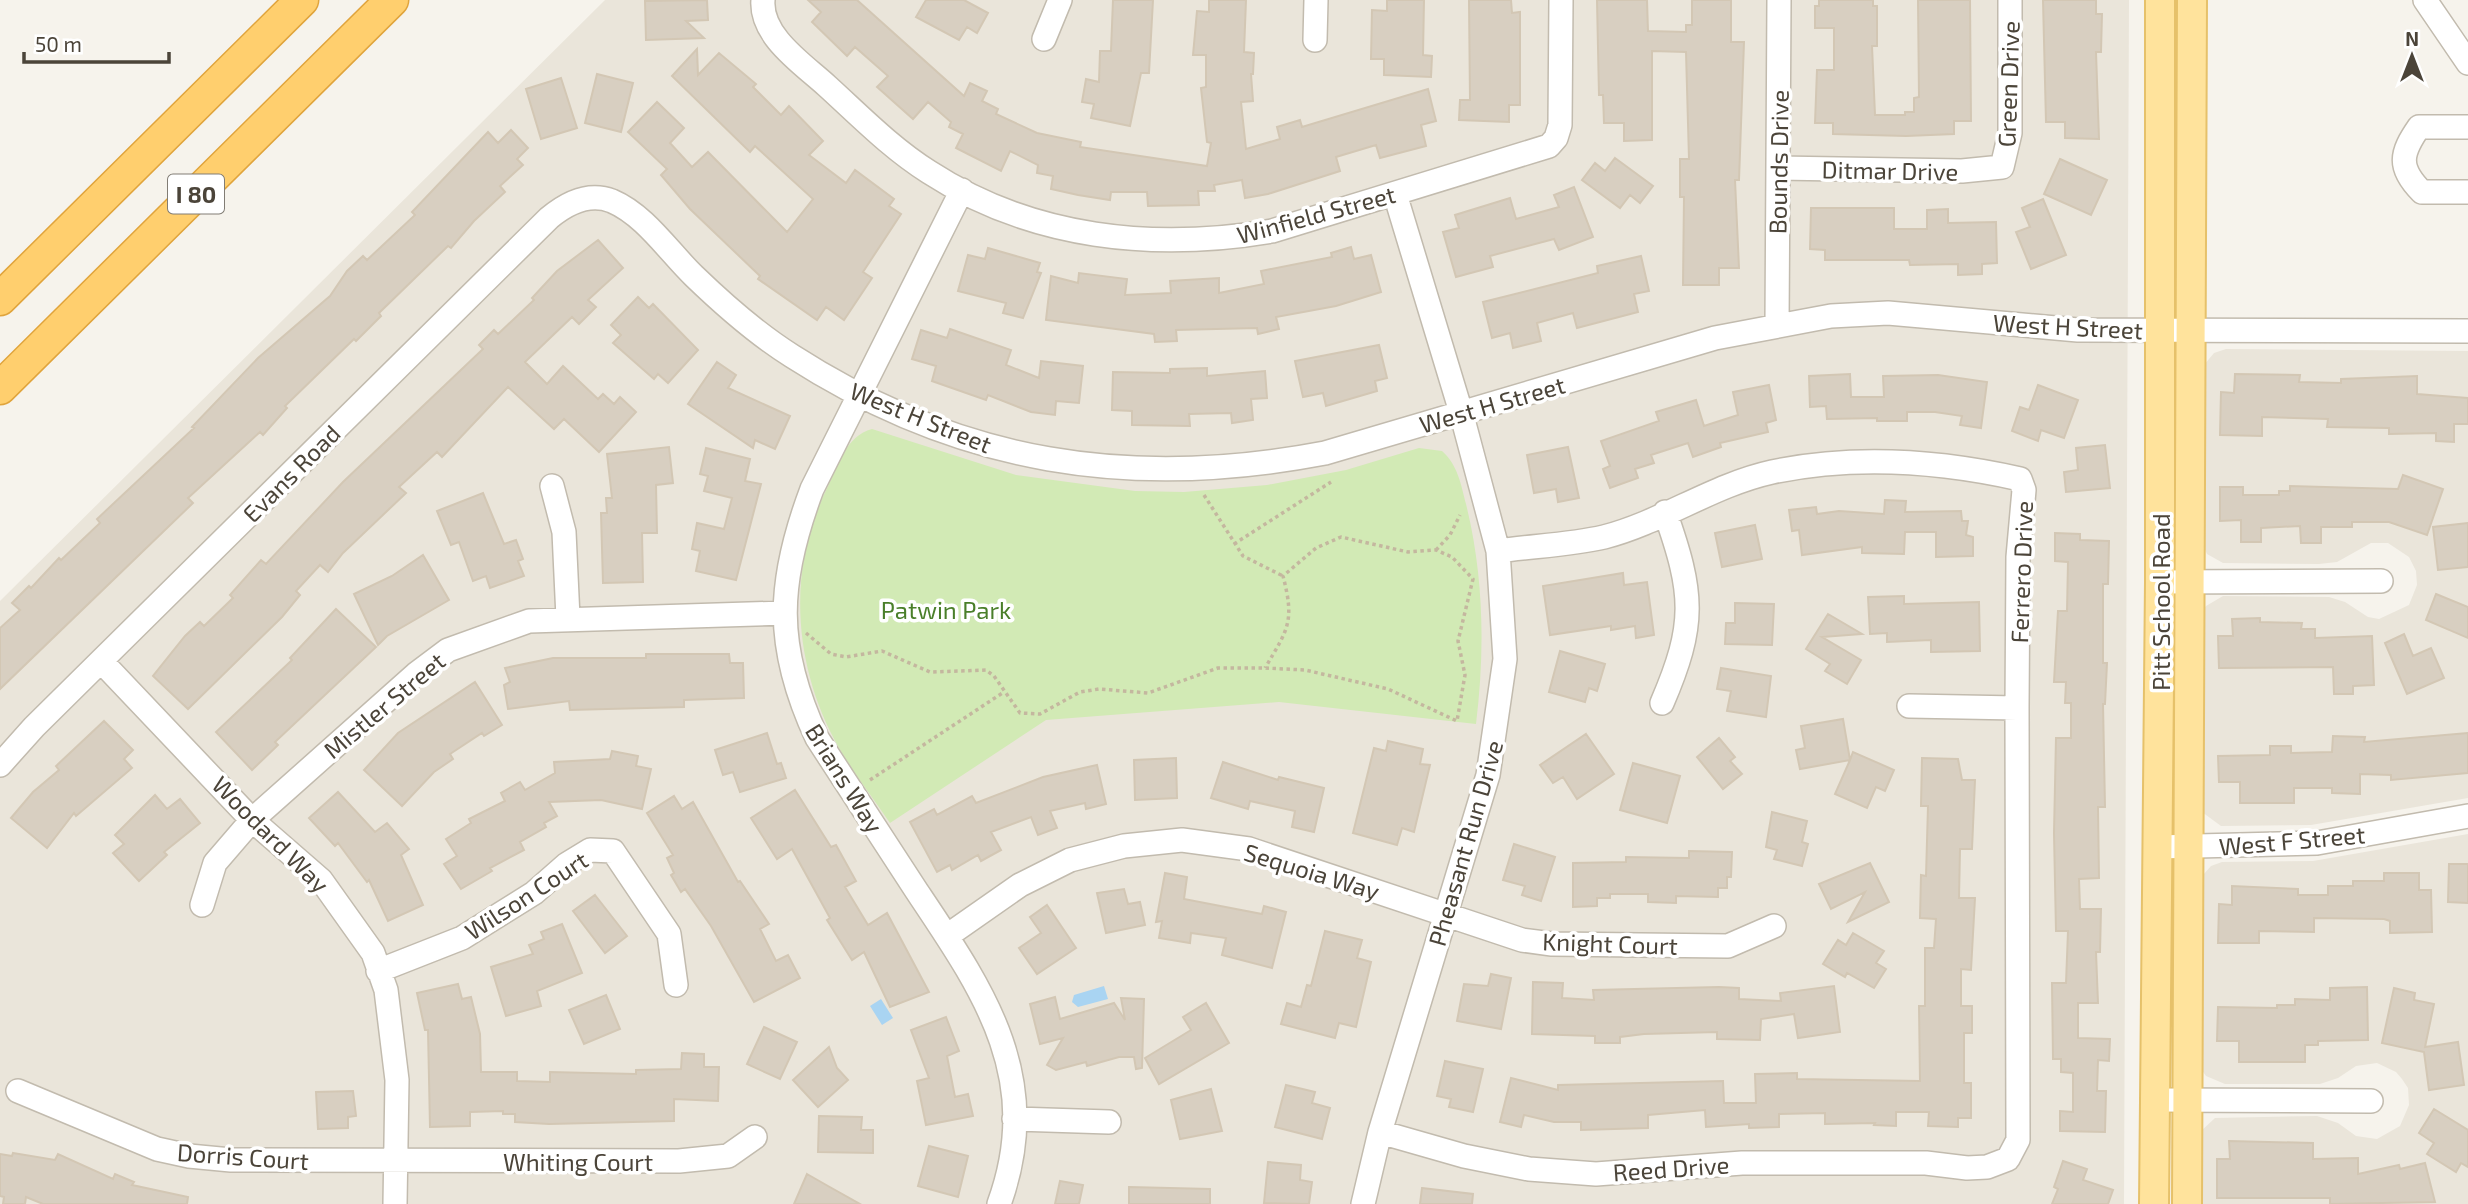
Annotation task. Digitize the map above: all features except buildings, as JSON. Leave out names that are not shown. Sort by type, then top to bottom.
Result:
[{"type":"highway","name":"I 80","points":[[0,299],[302,0]]},
{"type":"highway","name":"I 80","points":[[0,388],[392,0]]},
{"type":"main road","name":"Pitt School Road","points":[[2154,1204],[2160,582],[2160,0]]},
{"type":"main road","name":"Pitt School Road","points":[[2187,1204],[2192,0]]},
{"type":"street","name":"Winfield Street","points":[[764,0],[762,14],[788,52],[880,136],[929,172],[1009,212],[1063,230],[1113,238],[1175,242],[1226,239],[1272,230],[1538,150],[1556,138],[1560,125],[1561,0]]},
{"type":"street","points":[[1044,39],[1060,0]]},
{"type":"street","points":[[1315,40],[1316,0]]},
{"type":"street","name":"Bounds Drive","points":[[1777,325],[1779,0]]},
{"type":"street","name":"Green Drive","points":[[2002,167],[2010,133],[2010,0]]},
{"type":"street","points":[[2426,0],[2468,63]]},
{"type":"street","points":[[2468,127],[2419,127],[2405,148],[2403,162],[2412,182],[2422,192],[2468,192]]},
{"type":"street","name":"Ditmar Drive","points":[[1778,168],[1962,172],[2002,167]]},
{"type":"street","name":"Brians Way","points":[[962,190],[812,489],[793,538],[783,590],[794,617],[790,660],[799,696],[817,738],[947,936],[983,993],[995,1019],[1008,1061],[1014,1119],[1010,1164],[999,1204]]},
{"type":"street","name":"Pheasant Run Drive","points":[[1363,1204],[1380,1132],[1488,775],[1499,716],[1505,659],[1498,551],[1461,412],[1395,194]]},
{"type":"street","name":"West H Street","points":[[594,197],[611,201],[626,209],[695,277],[753,327],[790,355],[858,394],[909,418],[995,447],[1098,467],[1204,470],[1263,464],[1325,453],[1715,338],[1831,316],[1888,313],[2078,330],[2468,331]]},
{"type":"street","name":"Evans Road","points":[[0,765],[101,661],[549,218],[562,207],[594,197]]},
{"type":"street","name":"Ferrero Drive","points":[[1498,551],[1604,537],[1770,472],[1836,462],[1900,463],[1981,470],[2021,479],[2024,490],[2018,557],[2018,1140],[2008,1159],[1987,1167],[1967,1168]]},
{"type":"street","points":[[552,486],[564,532],[568,618]]},
{"type":"street","points":[[1662,704],[1679,663],[1688,628],[1689,597],[1683,562],[1665,512]]},
{"type":"street","points":[[2160,582],[2381,581]]},
{"type":"street","name":"Mistler Street","points":[[202,905],[215,863],[252,820],[448,650],[528,621],[568,618],[794,617]]},
{"type":"street","name":"Woodard Way","points":[[101,661],[252,820],[321,880],[373,953],[386,990],[397,1080],[395,1204]]},
{"type":"street","points":[[1909,706],[2017,708]]},
{"type":"street","name":"West F Street","points":[[2157,847],[2317,843],[2468,816]]},
{"type":"street","name":"Sequoia Way","points":[[947,936],[1020,885],[1070,860],[1124,846],[1182,840],[1249,849],[1446,914]]},
{"type":"street","name":"Wilson Court","points":[[379,971],[462,938],[534,893],[567,864],[590,850],[613,851],[669,933],[676,985]]},
{"type":"street","name":"Knight Court","points":[[1446,914],[1522,940],[1552,944],[1728,946],[1774,926]]},
{"type":"street","name":"Dorris Court","points":[[18,1091],[157,1149],[188,1156],[231,1160],[396,1162]]},
{"type":"street","points":[[2154,1100],[2371,1101]]},
{"type":"street","points":[[1014,1119],[1109,1122]]},
{"type":"street","name":"Reed Drive","points":[[1380,1132],[1464,1156],[1529,1169],[1595,1174],[1742,1163],[1926,1163],[1967,1168]]},
{"type":"street","name":"Whiting Court","points":[[396,1162],[679,1161],[728,1156],[755,1137]]},
{"type":"path","points":[[1234,544],[1331,482]]},
{"type":"path","points":[[1204,495],[1234,544],[1249,561],[1283,576]]},
{"type":"path","points":[[1436,550],[1450,536],[1460,515]]},
{"type":"path","points":[[794,617],[804,632],[831,654],[846,657],[882,651],[930,672],[986,670],[995,676],[1020,713],[1030,715],[1040,714],[1080,692],[1099,689],[1148,693],[1218,668],[1265,668],[1305,670],[1388,689],[1457,720],[1465,675],[1458,641],[1473,579],[1451,557],[1436,550],[1408,552],[1358,538],[1341,537],[1316,548],[1283,576]]},
{"type":"path","points":[[1265,668],[1287,629],[1290,604],[1283,576]]},
{"type":"path","points":[[865,783],[1004,691]]},
{"type":"shaded area","points":[[605,0],[2129,0],[2124,1204],[0,1204],[0,601]]},
{"type":"shaded area","points":[[2226,349],[2468,351],[2468,798],[2311,825],[2221,826],[2202,812],[2203,610],[2206,606],[2223,596],[2329,597],[2345,602],[2368,617],[2379,619],[2409,605],[2417,585],[2416,571],[2409,557],[2388,543],[2371,543],[2337,562],[2319,564],[2223,563],[2207,554],[2203,545],[2204,365],[2214,353]]},
{"type":"shaded area","points":[[2468,834],[2468,1204],[2198,1204],[2200,1132],[2215,1118],[2317,1116],[2338,1123],[2356,1136],[2377,1139],[2400,1126],[2409,1105],[2408,1088],[2402,1079],[2396,1072],[2377,1063],[2356,1066],[2338,1078],[2320,1084],[2225,1084],[2206,1076],[2201,1069],[2200,881],[2203,875],[2211,866],[2222,862],[2313,861]]},
{"type":"green space","name":"Patwin Park","points":[[872,429],[1016,475],[1135,491],[1184,492],[1267,485],[1346,470],[1419,448],[1442,451],[1452,463],[1460,483],[1476,559],[1482,641],[1476,724],[1279,702],[1046,720],[890,823],[845,758],[824,717],[812,685],[804,651],[801,618],[801,584],[815,518],[844,452],[856,438]]},
{"type":"water","points":[[1104,986],[1108,999],[1078,1007],[1072,1002],[1074,995]]},
{"type":"water","points":[[881,999],[893,1018],[882,1025],[870,1006]]}]
